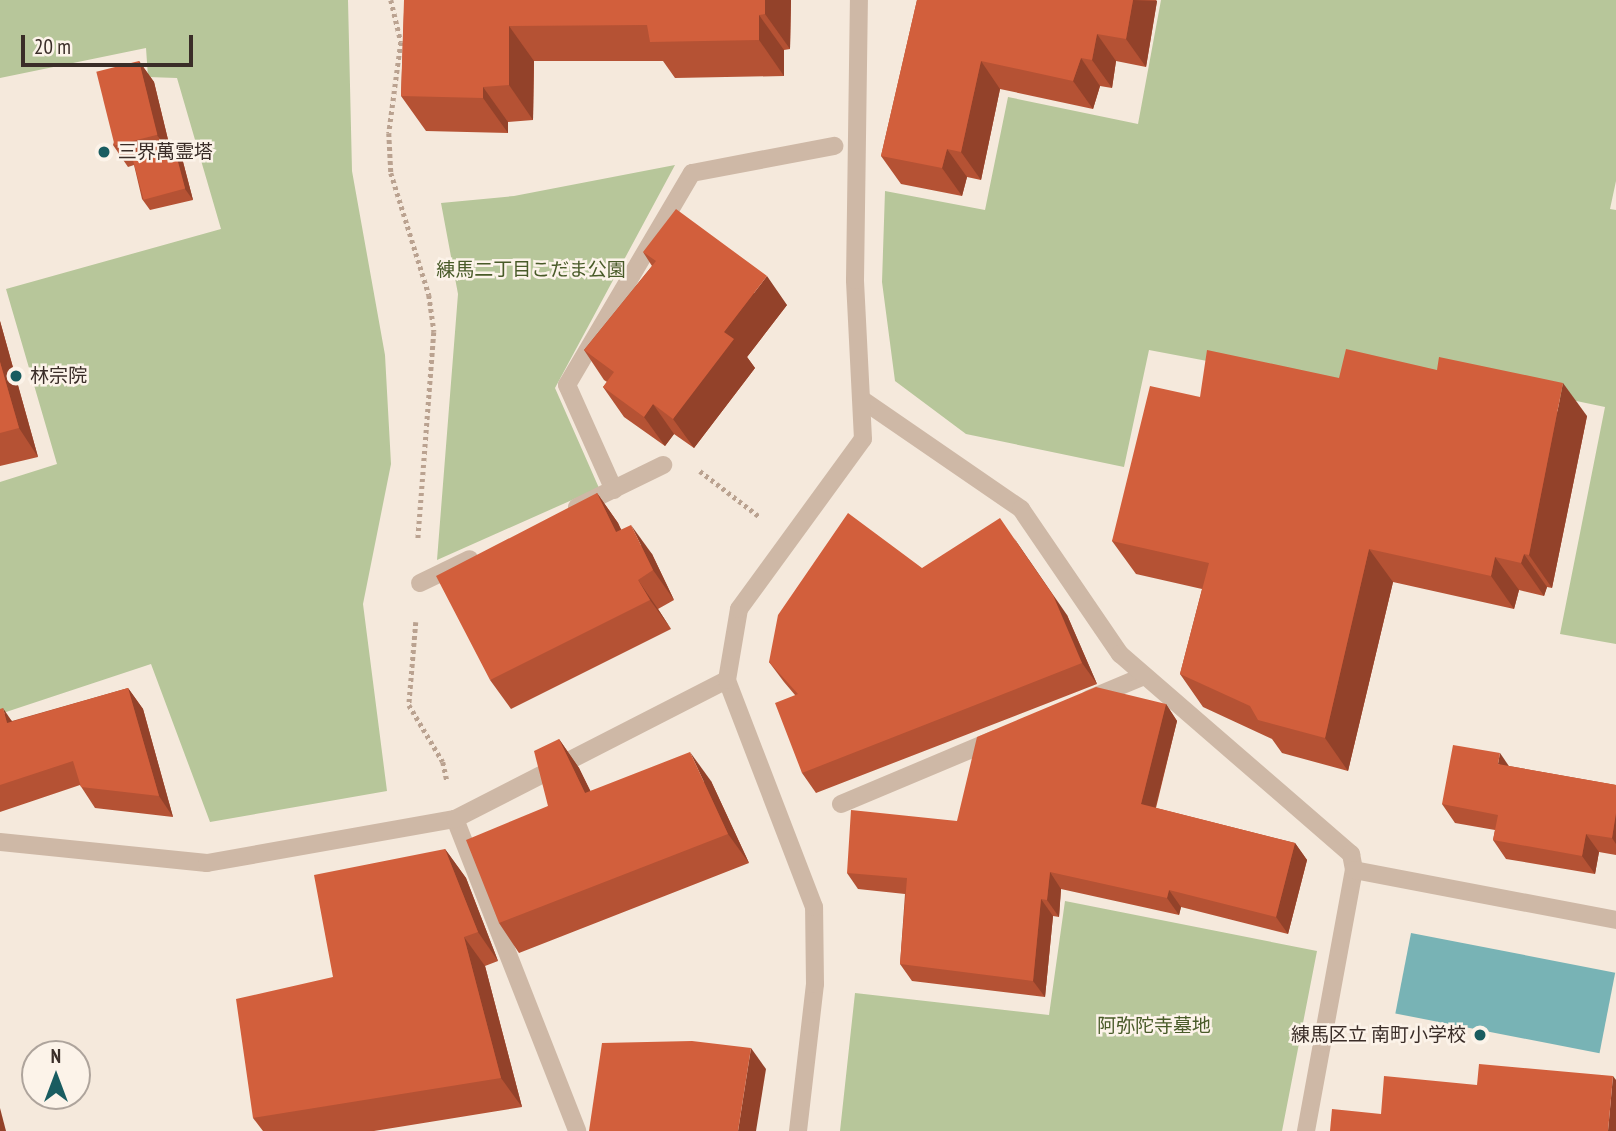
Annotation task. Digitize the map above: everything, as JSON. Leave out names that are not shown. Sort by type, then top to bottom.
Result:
[{"type":"street","points":[[798,1131],[815,984],[814,907],[727,680],[739,609],[863,439],[864,401],[855,280],[859,0]]},
{"type":"street","points":[[614,490],[567,386],[692,173],[834,146]]},
{"type":"street","points":[[864,401],[1021,509],[1119,654],[1351,854],[1354,870],[1306,1131]]},
{"type":"street","points":[[565,513],[663,465]]},
{"type":"street","points":[[420,583],[492,548]]},
{"type":"street","points":[[1068,708],[1144,676]]},
{"type":"street","points":[[0,842],[207,863],[455,819],[727,680]]},
{"type":"street","points":[[841,804],[1018,730]]},
{"type":"street","points":[[455,819],[577,1131]]},
{"type":"street","points":[[1354,870],[1616,920]]},
{"type":"path","points":[[391,0],[401,42],[389,134],[391,173],[429,295],[434,332],[417,512],[420,583],[409,705],[443,762],[455,819]]},
{"type":"path","points":[[663,465],[692,465],[768,523]]},
{"type":"green space","points":[[0,0],[348,0],[352,171],[385,355],[391,464],[363,604],[387,791],[210,822],[151,664],[0,714],[0,482],[57,464],[6,289],[221,229],[177,78],[148,77],[146,48],[0,78]]},
{"type":"green space","points":[[1161,0],[1616,0],[1616,181],[1610,209],[1616,210],[1616,644],[1560,634],[1605,407],[1363,356],[1355,389],[1149,350],[1124,467],[966,434],[895,381],[882,282],[885,191],[985,210],[1008,97],[1138,124]]},
{"type":"green space","name":"練馬二丁目こだま公園","points":[[675,165],[555,388],[599,488],[437,560],[458,294],[441,203],[514,196]]},
{"type":"green space","name":"阿弥陀寺墓地","points":[[1065,901],[1317,951],[1282,1131],[840,1131],[855,993],[1049,1015]]},
{"type":"water","points":[[1411,933],[1615,973],[1600,1053],[1395,1013]]},
{"type":"building","points":[[404,0],[765,0],[765,14],[759,15],[759,40],[650,42],[647,25],[509,26],[509,85],[483,87],[483,98],[401,96]]},
{"type":"building","points":[[917,0],[1133,0],[1126,39],[1097,34],[1092,60],[1081,58],[1073,81],[981,61],[961,152],[947,149],[942,168],[881,156]]},
{"type":"building","points":[[139,61],[157,135],[115,145],[96,72]]},
{"type":"building","points":[[174,147],[185,189],[144,200],[132,158]]},
{"type":"building","points":[[676,209],[767,276],[724,332],[734,339],[673,419],[653,404],[644,417],[603,387],[614,372],[584,350],[656,261],[643,252]]},
{"type":"building","points":[[1346,349],[1437,370],[1439,357],[1563,383],[1529,555],[1524,554],[1521,563],[1495,557],[1491,576],[1369,549],[1325,738],[1258,720],[1250,706],[1180,674],[1209,563],[1112,541],[1150,386],[1200,397],[1207,350],[1339,378]]},
{"type":"building","points":[[0,362],[19,428],[0,433]]},
{"type":"building","points":[[597,493],[616,532],[631,525],[653,570],[638,580],[650,600],[490,680],[436,576]]},
{"type":"building","points":[[848,513],[922,568],[1000,518],[1053,595],[1082,663],[802,773],[775,703],[798,694],[769,662],[778,615]]},
{"type":"building","points":[[1096,687],[1166,704],[1141,804],[1295,843],[1276,917],[1169,890],[1167,898],[1050,872],[1047,900],[1041,899],[1033,981],[900,964],[907,878],[847,873],[851,810],[957,821],[977,737]]},
{"type":"building","points":[[128,688],[159,796],[81,787],[73,761],[0,785],[0,709],[3,708],[7,723]]},
{"type":"building","points":[[559,739],[585,793],[690,752],[728,834],[499,923],[466,840],[548,806],[534,751]]},
{"type":"building","points":[[1453,745],[1500,753],[1498,764],[1616,785],[1616,813],[1612,838],[1586,834],[1582,856],[1493,840],[1498,815],[1442,804]]},
{"type":"building","points":[[445,849],[478,932],[464,937],[501,1078],[253,1118],[236,999],[333,977],[314,875]]},
{"type":"building","points":[[692,1041],[751,1048],[738,1131],[589,1131],[602,1043]]},
{"type":"building","points":[[1479,1064],[1613,1076],[1608,1131],[1330,1131],[1332,1109],[1381,1114],[1384,1076],[1477,1085]]},
{"type":"place","name":"三界萬霊塔","points":[[104,152]]},
{"type":"place","name":"林宗院","points":[[16,376]]},
{"type":"place","name":"練馬区立 南町小学校","points":[[1480,1035]]}]
